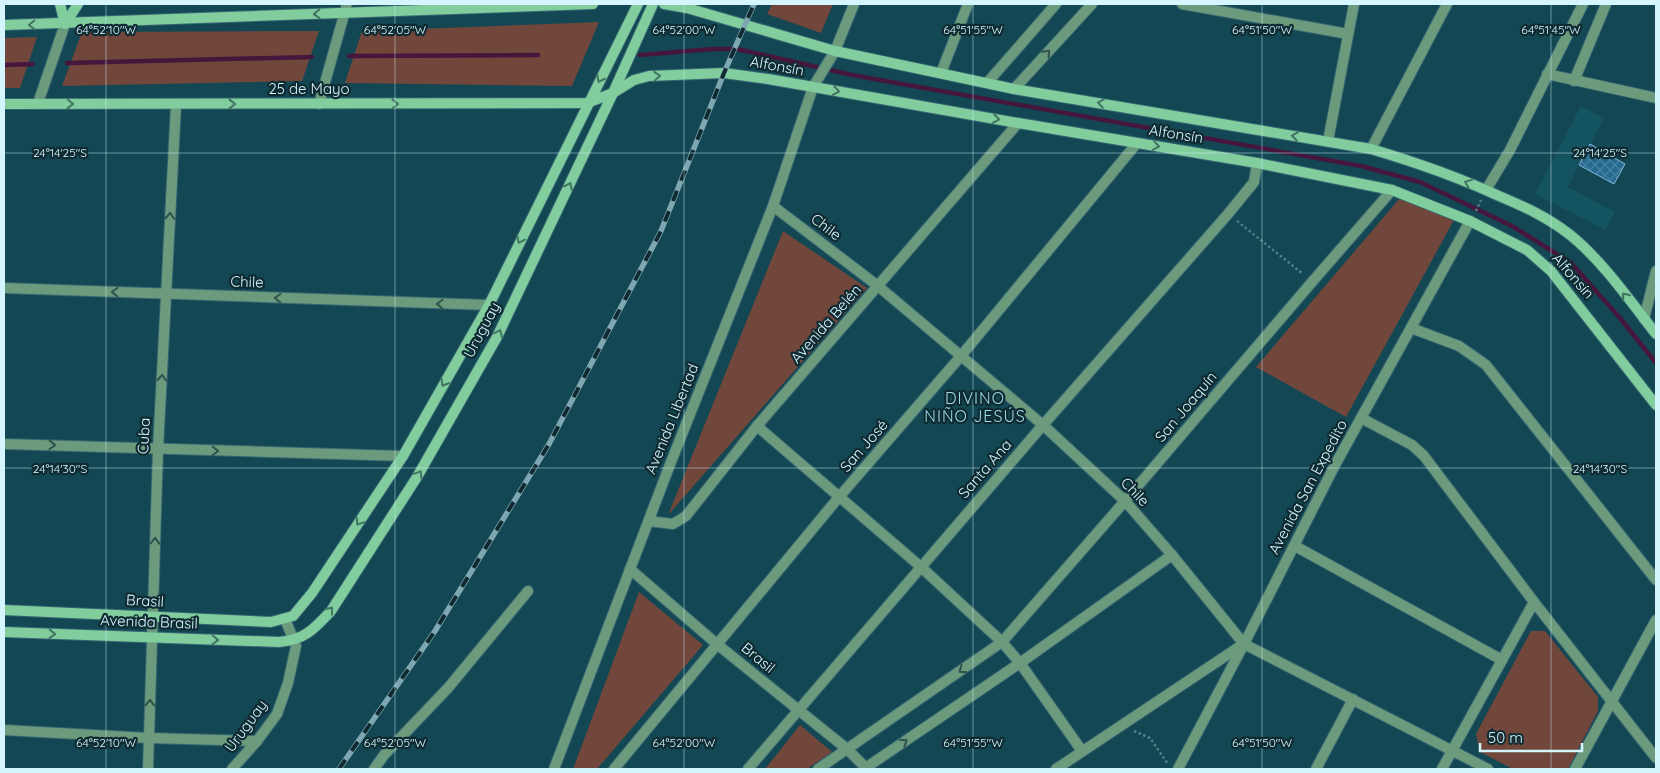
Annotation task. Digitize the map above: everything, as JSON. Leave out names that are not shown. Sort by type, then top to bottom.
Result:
[{"type":"street","points":[[60,4],[65,24]]},
{"type":"street","points":[[38,103],[65,24],[78,4]]},
{"type":"street","points":[[4,25],[65,24],[346,8],[593,4]]},
{"type":"street","name":"Uruguay","points":[[232,769],[257,741],[276,714],[288,683],[296,646],[285,619],[293,616],[312,593],[403,456],[489,305],[587,103],[638,4]]},
{"type":"street","name":"Uruguay","points":[[294,641],[313,630],[331,611],[417,477],[497,337],[613,93],[653,4]]},
{"type":"street","name":"Alfonsín","points":[[664,4],[687,8],[835,51],[1014,89],[1328,141],[1371,149],[1420,163],[1543,216],[1570,235],[1592,256],[1656,334]]},
{"type":"street","name":"Avenida Libertad","points":[[554,769],[648,521],[773,206],[815,83],[835,51],[854,4]]},
{"type":"street","points":[[941,73],[968,4]]},
{"type":"street","points":[[987,83],[1056,4]]},
{"type":"street","points":[[1014,89],[1092,4]]},
{"type":"street","points":[[1182,4],[1348,34]]},
{"type":"street","points":[[1328,141],[1354,4]]},
{"type":"street","points":[[1371,149],[1447,4]]},
{"type":"street","points":[[1486,190],[1510,150],[1583,4]]},
{"type":"street","points":[[1574,81],[1606,4]]},
{"type":"street","points":[[319,104],[346,8]]},
{"type":"street","name":"Alfonsín","points":[[613,93],[634,80],[642,78],[701,73],[724,73],[815,83],[1018,123],[1257,163],[1392,190],[1471,218],[1527,250],[1551,271],[1656,404]]},
{"type":"street","points":[[1547,74],[1656,98]]},
{"type":"street","name":"25 de Mayo","points":[[4,104],[587,103],[613,93]]},
{"type":"street","name":"Cuba","points":[[148,769],[158,449],[176,105]]},
{"type":"street","name":"Avenida Belén","points":[[648,521],[673,524],[686,516],[757,426],[1018,123]]},
{"type":"street","name":"San José","points":[[614,769],[839,497],[961,356],[1138,143]]},
{"type":"street","name":"Santa Ana","points":[[748,769],[1043,425],[1228,214],[1254,182],[1257,163]]},
{"type":"street","name":"San Joaquín","points":[[818,769],[1002,642],[1392,190]]},
{"type":"street","name":"Chile","points":[[773,206],[878,286],[1043,425],[1125,501],[1172,555],[1244,644],[1488,769]]},
{"type":"street","name":"Avenida San Expedito","points":[[1178,769],[1295,546],[1335,465],[1471,218]]},
{"type":"street","points":[[1644,319],[1656,271]]},
{"type":"street","name":"Chile","points":[[4,288],[489,305]]},
{"type":"street","points":[[1411,328],[1459,346],[1486,365],[1656,580]]},
{"type":"street","points":[[1362,418],[1412,445],[1424,456],[1534,602],[1656,758]]},
{"type":"street","points":[[757,426],[921,567],[1002,642],[1020,663],[1082,751]]},
{"type":"street","points":[[4,444],[403,456]]},
{"type":"street","points":[[1295,546],[1502,660]]},
{"type":"street","points":[[865,769],[1020,663],[1172,555]]},
{"type":"street","name":"Brasil","points":[[630,569],[718,645],[847,749],[865,769]]},
{"type":"street","points":[[374,769],[384,755],[448,688],[528,591]]},
{"type":"street","points":[[1442,769],[1534,602]]},
{"type":"street","name":"Brasil","points":[[4,610],[271,622],[285,619]]},
{"type":"street","points":[[1575,769],[1656,620]]},
{"type":"street","name":"Avenida Brasil","points":[[4,632],[294,641]]},
{"type":"street","points":[[1056,769],[1244,644]]},
{"type":"street","points":[[1316,769],[1353,699]]},
{"type":"street","points":[[4,730],[149,738],[257,741]]},
{"type":"path","points":[[1471,218],[1481,201]]},
{"type":"path","points":[[1228,214],[1312,282]]},
{"type":"path","points":[[1114,729],[1135,731],[1150,738],[1172,769]]},
{"type":"shaded area","points":[[772,4],[833,4],[821,33],[767,14]]},
{"type":"shaded area","points":[[599,22],[572,86],[345,83],[362,31]]},
{"type":"shaded area","points":[[319,31],[302,81],[62,86],[82,32]]},
{"type":"shaded area","points":[[37,37],[20,88],[4,88],[4,38]]},
{"type":"shaded area","points":[[1581,106],[1604,118],[1568,187],[1615,212],[1605,230],[1535,194]]},
{"type":"shaded area","points":[[1400,198],[1454,220],[1346,417],[1256,367]]},
{"type":"shaded area","points":[[783,231],[867,288],[668,515]]},
{"type":"shaded area","points":[[639,592],[703,645],[597,769],[573,769]]},
{"type":"shaded area","points":[[1531,631],[1545,631],[1598,697],[1598,711],[1568,769],[1513,769],[1480,752],[1476,734]]},
{"type":"shaded area","points":[[800,725],[832,752],[807,769],[765,769]]},
{"type":"building","points":[[1590,144],[1625,164],[1614,184],[1579,165]]},
{"type":"waterway","points":[[640,55],[737,49],[852,75],[1361,166],[1420,182],[1512,226],[1571,263],[1620,318],[1656,363]]},
{"type":"waterway","points":[[349,56],[538,55]]},
{"type":"waterway","points":[[67,63],[312,57]]},
{"type":"waterway","points":[[4,65],[33,64]]},
{"type":"railway","points":[[339,769],[435,631],[549,444],[661,231],[724,73],[754,4]]},
{"type":"district","name":"DIVINO NIÑO JESÚS","points":[[975,407]]}]
